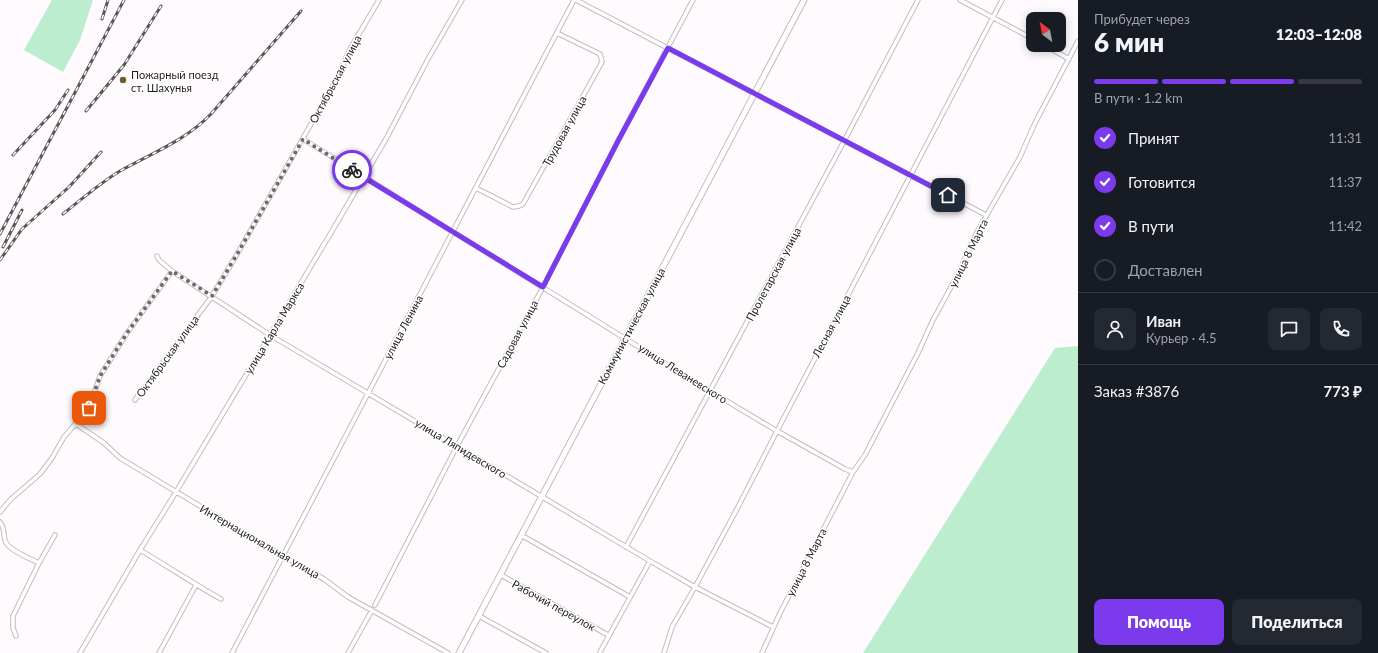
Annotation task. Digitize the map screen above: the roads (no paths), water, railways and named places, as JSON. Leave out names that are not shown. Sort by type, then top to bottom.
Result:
[{"type":"street","name":"Октябрьская улица","points":[[135,400],[212,296],[303,139],[341,69],[350,49],[379,0]]},
{"type":"street","name":"улица Карла Маркса","points":[[80,653],[97,622],[386,139],[462,0]]},
{"type":"street","name":"улица Ленина","points":[[232,653],[575,0]]},
{"type":"street","points":[[575,0],[986,215]]},
{"type":"street","name":"Садовая улица","points":[[374,605],[693,0]]},
{"type":"street","name":"Коммунистическая улица","points":[[459,653],[804,0]]},
{"type":"street","name":"Пролетарская улица","points":[[626,547],[918,0]]},
{"type":"street","points":[[960,0],[1026,35]]},
{"type":"street","name":"Лесная улица","points":[[664,653],[672,627],[737,509],[1002,0]]},
{"type":"street","name":"Трудовая улица","points":[[476,188],[513,207],[523,204],[602,62],[600,54],[557,33]]},
{"type":"street","name":"улица 8 Марта","points":[[762,653],[773,627],[853,472],[859,465],[879,428],[932,322],[958,274],[986,215],[1020,157],[1035,123],[1078,41]]},
{"type":"street","points":[[1056,52],[1069,59]]},
{"type":"street","name":"улица Леваневского","points":[[303,139],[710,391],[845,469],[853,472]]},
{"type":"street","name":"улица Ляпидевского","points":[[157,256],[162,263],[172,271],[270,334],[650,561],[695,587],[773,627]]},
{"type":"street","points":[[0,512],[11,499],[40,474],[52,458],[64,437],[89,408],[98,381],[120,345],[172,271]]},
{"type":"street","name":"Интернациональная улица","points":[[76,424],[104,443],[120,458],[324,579],[348,598],[448,653]]},
{"type":"street","points":[[0,522],[3,527],[5,542],[11,548],[39,563]]},
{"type":"street","points":[[16,636],[13,628],[13,616],[39,563],[55,535]]},
{"type":"street","points":[[521,535],[630,597]]},
{"type":"street","points":[[0,544],[5,542]]},
{"type":"street","points":[[140,550],[196,585],[222,599]]},
{"type":"street","points":[[600,652],[650,561]]},
{"type":"street","name":"Рабочий переулок","points":[[500,575],[608,635]]},
{"type":"street","points":[[159,653],[196,585]]},
{"type":"street","points":[[350,652],[372,610]]},
{"type":"street","points":[[479,616],[546,653]]},
{"type":"railway","points":[[102,19],[108,0]]},
{"type":"railway","points":[[0,234],[124,0]]},
{"type":"railway","points":[[86,111],[124,65],[161,6]]},
{"type":"railway","points":[[63,214],[91,191],[120,171],[168,146],[201,123],[211,114],[301,11]]},
{"type":"railway","points":[[13,155],[55,110],[68,90]]},
{"type":"railway","points":[[0,260],[22,229],[69,187],[101,152]]},
{"type":"railway","points":[[3,247],[22,210]]},
{"type":"place","name":"Пожарный поезд ст. Шахунья","points":[[123,80]]}]
